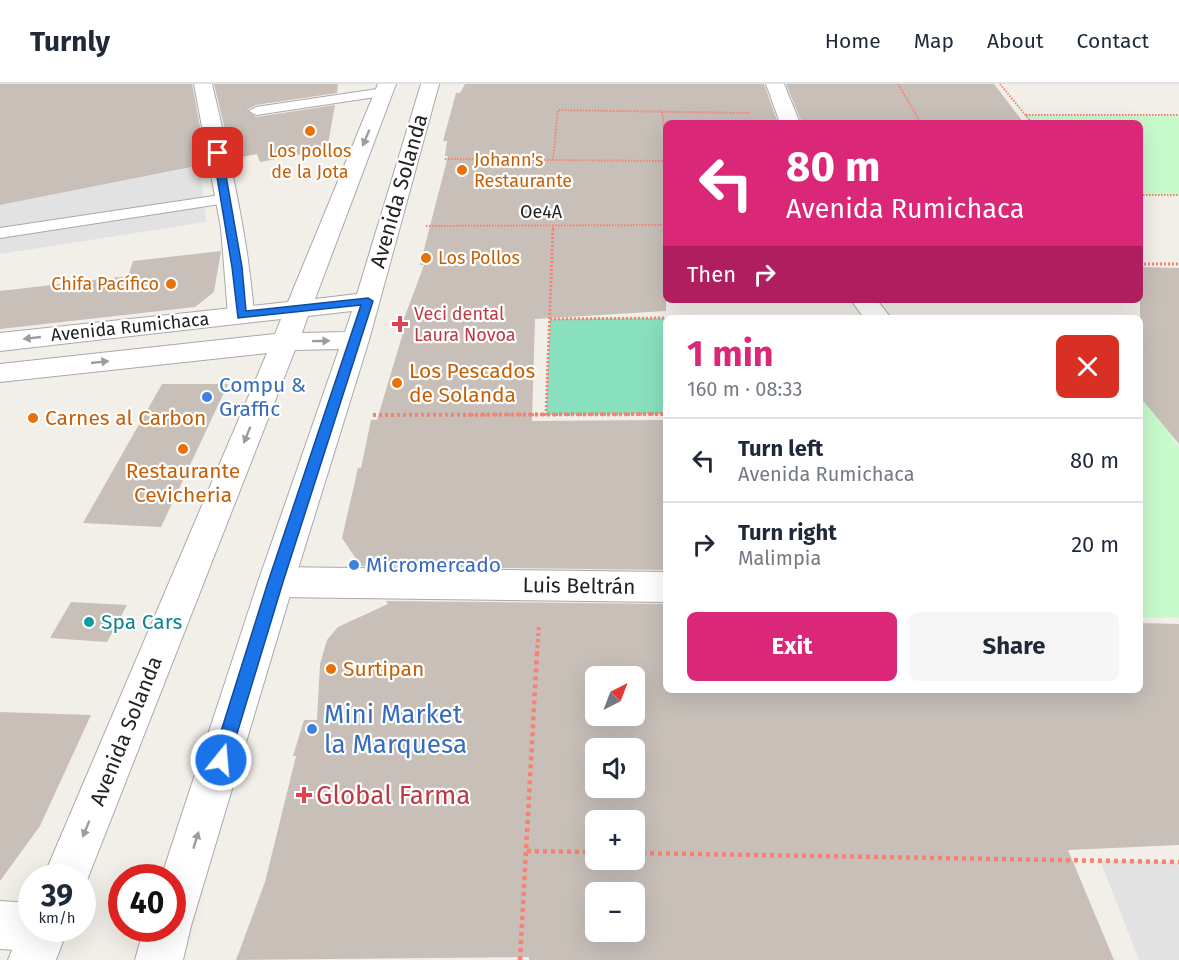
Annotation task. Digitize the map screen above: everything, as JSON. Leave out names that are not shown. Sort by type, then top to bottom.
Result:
[{"type":"street","points":[[204,84],[227,199],[241,290],[242,315]]},
{"type":"street","name":"Avenida Solanda","points":[[186,870],[276,582],[356,340],[430,84]]},
{"type":"street","points":[[776,84],[789,120]]},
{"type":"street","name":"Avenida Solanda","points":[[72,864],[386,88]]},
{"type":"street","name":"Avenida Rumichaca","points":[[0,342],[368,301]]},
{"type":"street","points":[[866,303],[876,315]]},
{"type":"street","name":"Avenida Rumichaca","points":[[0,374],[285,342],[356,340]]},
{"type":"street","name":"Luis Beltrán","points":[[276,582],[663,587]]},
{"type":"street","points":[[0,925],[18,926]]},
{"type":"street","points":[[32,960],[39,942]]},
{"type":"street","points":[[159,960],[164,942]]},
{"type":"lane","points":[[256,111],[386,88]]},
{"type":"lane","points":[[0,233],[227,199]]},
{"type":"path","points":[[898,84],[919,120]]},
{"type":"path","points":[[1000,84],[1030,120]]},
{"type":"path","points":[[553,160],[558,110],[753,113]]},
{"type":"path","points":[[662,112],[663,120]]},
{"type":"path","points":[[1026,115],[1178,116]]},
{"type":"path","points":[[435,158],[663,161]]},
{"type":"path","points":[[1143,195],[1179,195]]},
{"type":"path","points":[[546,415],[553,225]]},
{"type":"path","name":"Oe4A","points":[[417,226],[663,225]]},
{"type":"path","points":[[1143,264],[1179,264]]},
{"type":"path","points":[[550,319],[663,318]]},
{"type":"path","points":[[365,415],[663,414]]},
{"type":"path","points":[[520,960],[540,616]]},
{"type":"path","points":[[527,851],[585,852]]},
{"type":"path","points":[[645,853],[1179,862]]},
{"type":"green space","points":[[1026,115],[1177,115],[1179,117],[1179,195],[1143,195],[1143,120],[1030,120]]},
{"type":"green space","points":[[663,318],[663,414],[546,415],[550,319]]},
{"type":"green space","points":[[1143,394],[1179,448],[1179,618],[1143,617]]},
{"type":"shaded area","points":[[200,166],[206,222],[0,254],[0,205]]},
{"type":"shaded area","points":[[1100,860],[1179,862],[1179,960],[1139,960]]},
{"type":"building","points":[[0,84],[192,84],[207,164],[0,205]]},
{"type":"building","points":[[214,84],[338,84],[337,93],[256,105],[247,110],[256,117],[335,105],[327,150],[260,162],[257,154],[232,159]]},
{"type":"building","points":[[465,84],[764,84],[777,120],[663,120],[663,303],[666,303],[666,311],[535,319],[532,421],[663,420],[663,570],[361,566],[342,538],[371,420],[377,420],[403,333],[399,332],[424,265],[420,265],[448,156],[445,156],[447,141],[443,141],[456,93],[460,93]]},
{"type":"building","points":[[786,84],[994,84],[1022,120],[801,120]]},
{"type":"building","points":[[221,251],[214,292],[195,307],[0,329],[0,291],[128,276],[133,261]]},
{"type":"building","points":[[1143,267],[1179,268],[1179,444],[1143,401],[1143,315],[1140,315],[1140,303],[1143,303]]},
{"type":"building","points":[[162,384],[228,384],[161,527],[83,523]]},
{"type":"building","points":[[386,601],[663,604],[663,693],[1143,693],[1143,623],[1179,624],[1179,845],[1068,850],[1114,960],[529,960],[529,957],[236,960],[265,882],[296,756],[293,756],[304,720],[317,720],[320,664],[327,640],[338,627],[388,604]]},
{"type":"building","name":"Spa Cars","points":[[71,602],[127,605],[107,642],[50,638]]},
{"type":"building","points":[[0,712],[91,715],[40,826],[0,881]]},
{"type":"place","name":"Los pollos de la Jota","points":[[310,131]]},
{"type":"place","name":"Johann's Restaurante","points":[[462,170]]},
{"type":"place","name":"Los Pollos","points":[[426,258]]},
{"type":"place","name":"Chifa Pacífico","points":[[171,284]]},
{"type":"place","name":"Veci dental Laura Novoa","points":[[400,324]]},
{"type":"place","name":"Los Pescados de Solanda","points":[[397,383]]},
{"type":"place","name":"Compu & Graffic","points":[[207,397]]},
{"type":"place","name":"Carnes al Carbon","points":[[33,418]]},
{"type":"place","name":"Restaurante Cevicheria","points":[[183,449]]},
{"type":"place","name":"Micromercado","points":[[354,565]]},
{"type":"place","name":"Spa Cars","points":[[89,622]]},
{"type":"place","name":"Surtipan","points":[[331,669]]},
{"type":"place","name":"Mini Market la Marquesa","points":[[312,729]]},
{"type":"place","name":"Global Farma","points":[[304,795]]},
{"type":"route","points":[[218,153],[241,290],[242,315],[368,301],[276,582],[221,760]]}]
